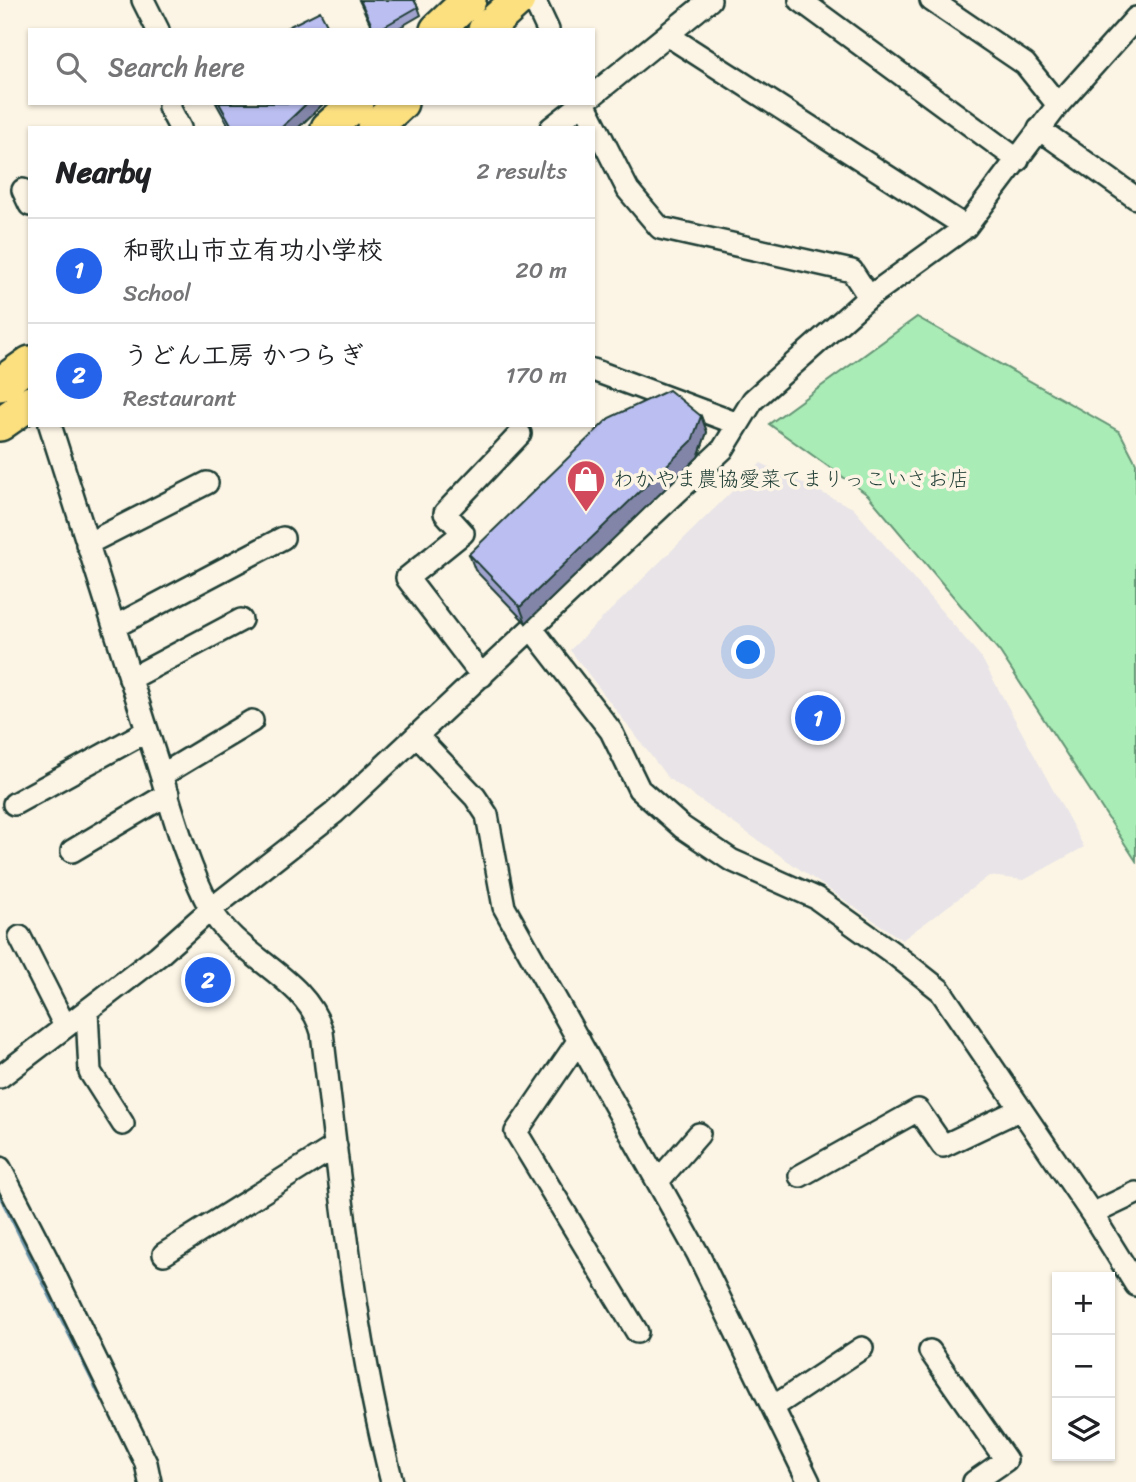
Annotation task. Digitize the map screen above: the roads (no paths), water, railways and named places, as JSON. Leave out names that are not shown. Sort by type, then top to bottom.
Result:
[{"type":"main road","points":[[439,28],[469,0]]},
{"type":"main road","points":[[487,28],[519,0]]},
{"type":"main road","points":[[330,126],[354,105]]},
{"type":"main road","points":[[376,126],[399,105]]},
{"type":"main road","points":[[0,424],[28,405]]},
{"type":"street","points":[[143,0],[157,28]]},
{"type":"street","points":[[534,0],[547,28]]},
{"type":"street","points":[[595,93],[710,0]]},
{"type":"street","points":[[800,0],[1018,160]]},
{"type":"street","points":[[931,0],[1025,64],[1058,105]]},
{"type":"street","points":[[0,1077],[158,956],[211,909],[334,813],[723,449],[753,400],[869,297],[966,227],[1058,105],[1136,18]]},
{"type":"street","points":[[668,36],[966,227]]},
{"type":"street","points":[[170,105],[179,126]]},
{"type":"street","points":[[554,126],[580,105]]},
{"type":"street","points":[[584,105],[595,126]]},
{"type":"street","points":[[595,126],[628,190],[660,228],[852,271],[869,297]]},
{"type":"street","points":[[1039,129],[1136,198]]},
{"type":"street","points":[[595,371],[738,424]]},
{"type":"street","points":[[51,427],[194,873],[211,909],[248,950],[302,995],[317,1015],[322,1032],[345,1226],[377,1424],[392,1482]]},
{"type":"street","points":[[482,676],[407,578],[463,533],[445,513],[520,434]]},
{"type":"street","points":[[87,544],[207,483]]},
{"type":"street","points":[[114,627],[283,538]]},
{"type":"street","points":[[131,679],[241,620]]},
{"type":"street","points":[[532,629],[611,731],[639,789],[682,827],[731,860],[816,898],[940,990],[1093,1214],[1136,1285]]},
{"type":"street","points":[[72,851],[252,721]]},
{"type":"street","points":[[14,804],[147,731]]},
{"type":"street","points":[[417,736],[475,797],[487,815],[504,907],[698,1254],[809,1482]]},
{"type":"street","points":[[20,937],[65,1026]]},
{"type":"street","points":[[87,1011],[90,1072],[123,1124]]},
{"type":"street","points":[[579,1040],[516,1132],[637,1332]]},
{"type":"street","points":[[800,1176],[918,1110],[943,1146],[1021,1108]]},
{"type":"street","points":[[658,1181],[699,1134]]},
{"type":"street","points":[[164,1254],[336,1146]]},
{"type":"street","points":[[0,1168],[140,1451],[150,1482]]},
{"type":"street","points":[[1093,1214],[1136,1193]]},
{"type":"street","points":[[773,1407],[862,1349]]},
{"type":"street","points":[[930,1351],[1006,1460],[974,1482]]},
{"type":"waterway","points":[[0,1191],[101,1393]]},
{"type":"place","name":"わかやま農協愛菜てまりっこいさお店","points":[[586,513]]},
{"type":"place","name":"和歌山市立有功小学校","points":[[818,718]]},
{"type":"place","name":"うどん工房 かつらぎ","points":[[208,980]]}]
